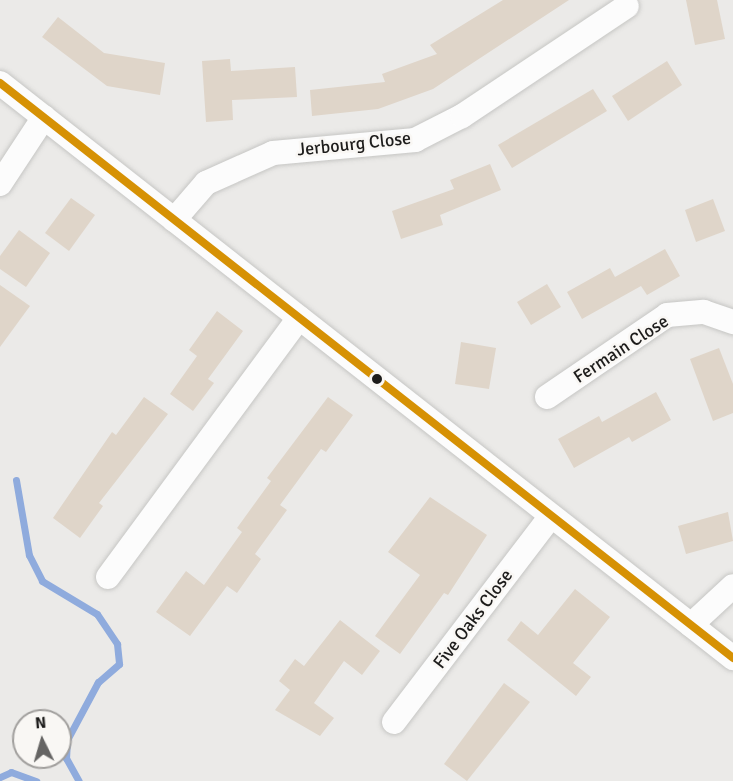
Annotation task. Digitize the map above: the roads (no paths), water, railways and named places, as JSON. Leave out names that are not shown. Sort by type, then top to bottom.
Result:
[{"type":"street","name":"Jerbourg Close","points":[[174,220],[206,183],[273,153],[415,140],[462,116],[627,6]]},
{"type":"street","points":[[0,83],[733,658]]},
{"type":"street","points":[[0,184],[44,117]]},
{"type":"street","name":"Fermain Close","points":[[547,397],[667,315],[704,312],[733,322]]},
{"type":"street","points":[[108,577],[299,318]]},
{"type":"street","name":"Five Oaks Close","points":[[394,722],[551,516]]},
{"type":"street","points":[[691,625],[733,586]]},
{"type":"waterway","points":[[16,480],[29,555],[42,581],[97,614],[117,644],[119,664],[98,682],[67,740],[66,758],[79,781]]},
{"type":"waterway","points":[[0,777],[11,772],[36,781]]}]
